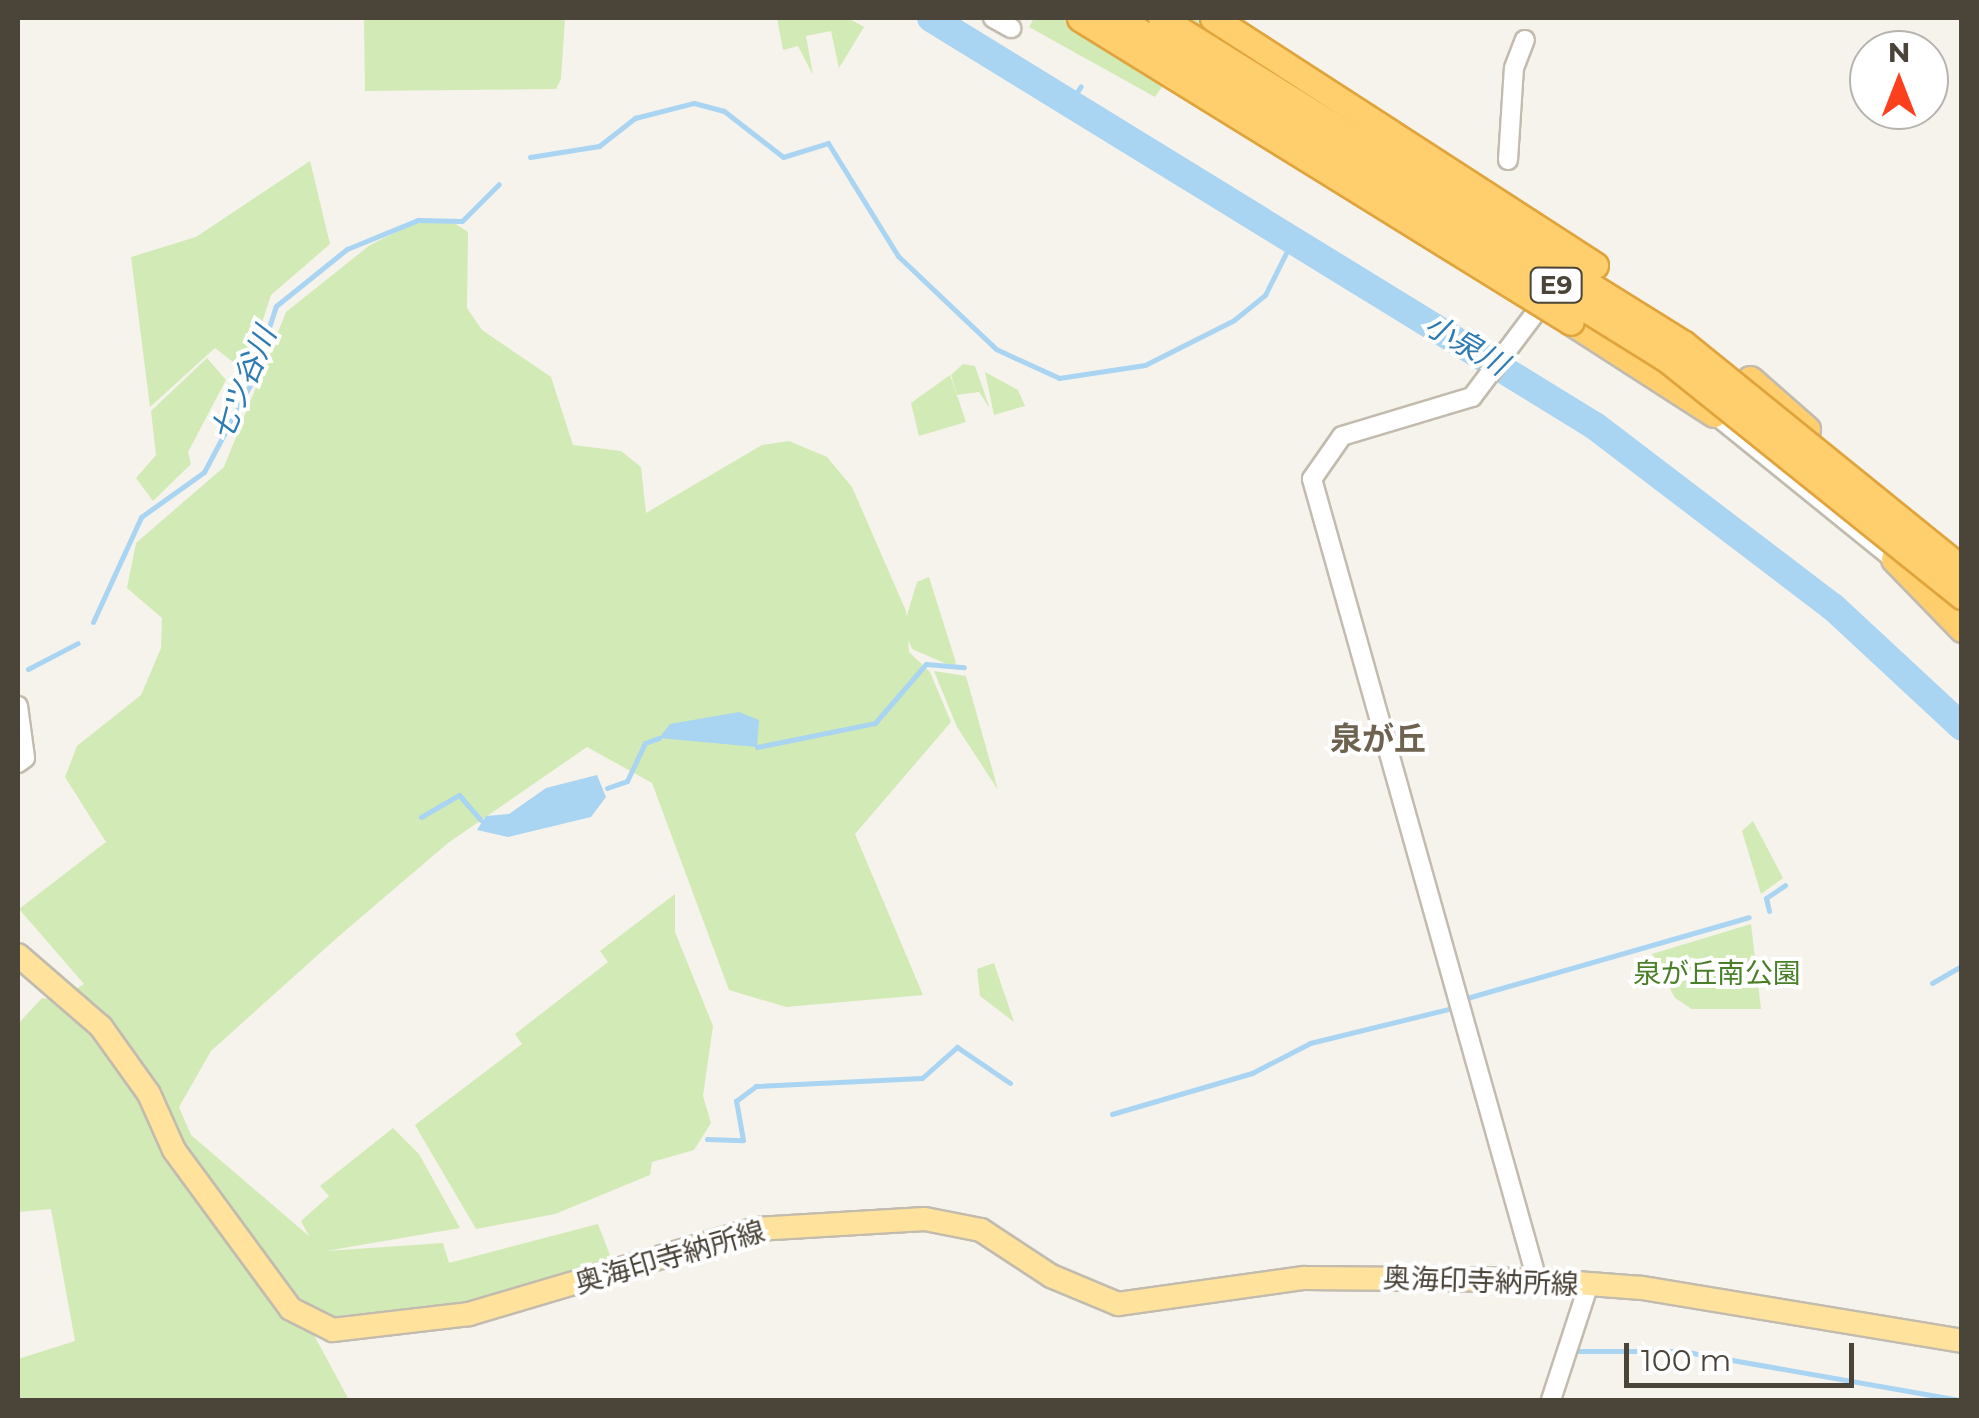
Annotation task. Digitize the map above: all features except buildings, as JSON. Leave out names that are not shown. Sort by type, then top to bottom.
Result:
[{"type":"highway","points":[[1080,18],[1714,414]]},
{"type":"highway","name":"E9","points":[[1118,18],[1668,360],[1962,596]]},
{"type":"highway","name":"E9","points":[[1161,18],[1684,344],[1962,568]]},
{"type":"highway","points":[[1213,18],[1504,203],[1750,380],[1869,488]]},
{"type":"highway","points":[[1894,559],[1962,629]]},
{"type":"main road","name":"奥海印寺納所線","points":[[18,955],[101,1027],[149,1094],[174,1150],[292,1309],[333,1330],[469,1314],[719,1236],[852,1221],[925,1219],[981,1230],[1051,1276],[1118,1304],[1304,1278],[1536,1280],[1590,1284],[1962,1341]]},
{"type":"street","points":[[993,18],[1011,28]]},
{"type":"street","points":[[1236,18],[1563,274],[1714,414],[1962,618]]},
{"type":"street","points":[[1508,160],[1514,68],[1526,40]]},
{"type":"street","points":[[1536,1280],[1312,491],[1316,461],[1342,436],[1478,390],[1563,274]]},
{"type":"street","points":[[1594,300],[1869,488],[1962,568]]},
{"type":"street","points":[[18,706],[25,758],[18,763]]},
{"type":"street","points":[[1552,1400],[1590,1284]]},
{"type":"green space","points":[[364,18],[565,18],[561,79],[556,89],[365,91]]},
{"type":"green space","points":[[777,18],[848,18],[864,27],[839,68],[831,31],[806,36],[813,75],[798,46],[783,50]]},
{"type":"green space","points":[[1034,18],[1208,18],[1155,97],[1029,27]]},
{"type":"green space","points":[[310,161],[330,244],[271,295],[246,372],[215,348],[150,407],[131,257],[196,237]]},
{"type":"green space","points":[[419,221],[451,221],[468,232],[467,308],[482,330],[551,377],[573,445],[621,451],[641,467],[646,513],[762,445],[789,441],[827,457],[852,487],[906,611],[909,652],[930,672],[951,722],[855,834],[923,995],[786,1007],[729,990],[652,783],[587,747],[448,843],[339,936],[211,1051],[179,1107],[191,1135],[309,1236],[301,1221],[329,1196],[320,1186],[393,1128],[419,1154],[460,1228],[326,1251],[443,1243],[449,1263],[598,1224],[611,1258],[595,1271],[469,1305],[308,1324],[349,1400],[18,1400],[18,1359],[75,1341],[51,1209],[18,1212],[18,1024],[42,998],[58,1001],[84,984],[19,909],[106,842],[65,777],[77,746],[141,695],[161,648],[162,618],[127,588],[136,543],[224,467],[286,312],[370,245]]},
{"type":"green space","points":[[207,358],[226,380],[188,452],[191,464],[153,501],[136,478],[156,455],[151,411]]},
{"type":"green space","points":[[963,364],[975,366],[990,409],[979,392],[957,395],[951,375]]},
{"type":"green space","points":[[985,372],[1018,390],[1025,406],[994,415]]},
{"type":"green space","points":[[950,375],[966,422],[919,436],[911,403]]},
{"type":"green space","points":[[929,577],[956,663],[951,666],[912,649],[903,628],[917,582]]},
{"type":"green space","points":[[934,671],[966,676],[998,790],[957,727]]},
{"type":"green space","points":[[1753,821],[1783,878],[1761,894],[1742,831]]},
{"type":"green space","points":[[675,894],[675,932],[713,1026],[703,1096],[711,1123],[694,1150],[652,1162],[650,1175],[555,1214],[476,1229],[415,1125],[522,1044],[515,1034],[608,962],[600,951]]},
{"type":"green space","name":"泉が丘南公園","points":[[1751,924],[1761,1009],[1692,1009],[1675,998],[1652,954]]},
{"type":"green space","points":[[994,963],[1014,1022],[980,996],[977,969]]},
{"type":"water","points":[[739,712],[759,720],[757,747],[659,738],[670,724]]},
{"type":"water","points":[[597,775],[606,797],[591,817],[508,837],[477,830],[486,816],[509,814],[546,788]]},
{"type":"waterway","name":"小泉川","points":[[931,18],[1595,426],[1833,607],[1962,727]]},
{"type":"waterway","points":[[1069,105],[1081,86]]},
{"type":"waterway","points":[[530,157],[599,146],[635,118],[694,103],[724,111],[783,157],[828,143],[898,256],[996,349],[1059,378],[1145,365],[1234,320],[1265,295],[1290,245]]},
{"type":"waterway","name":"七ツ谷川","points":[[93,622],[141,517],[204,472],[250,385],[276,306],[347,249],[418,220],[462,221],[499,184]]},
{"type":"waterway","name":"七ツ谷川","points":[[28,669],[78,643]]},
{"type":"waterway","points":[[757,747],[875,723],[926,664],[964,667]]},
{"type":"waterway","points":[[607,788],[627,781],[645,743],[659,738]]},
{"type":"waterway","points":[[421,817],[459,795],[481,820]]},
{"type":"waterway","points":[[1769,911],[1766,898],[1785,885]]},
{"type":"waterway","points":[[1467,998],[1749,917]]},
{"type":"waterway","points":[[1932,983],[1962,966]]},
{"type":"waterway","points":[[1112,1114],[1252,1073],[1310,1043],[1448,1009]]},
{"type":"waterway","points":[[707,1139],[743,1140],[736,1101],[756,1086],[922,1078],[957,1047],[1010,1083]]},
{"type":"waterway","points":[[1578,1351],[1681,1351],[1958,1400]]},
{"type":"district","name":"泉が丘","points":[[1378,739]]}]
